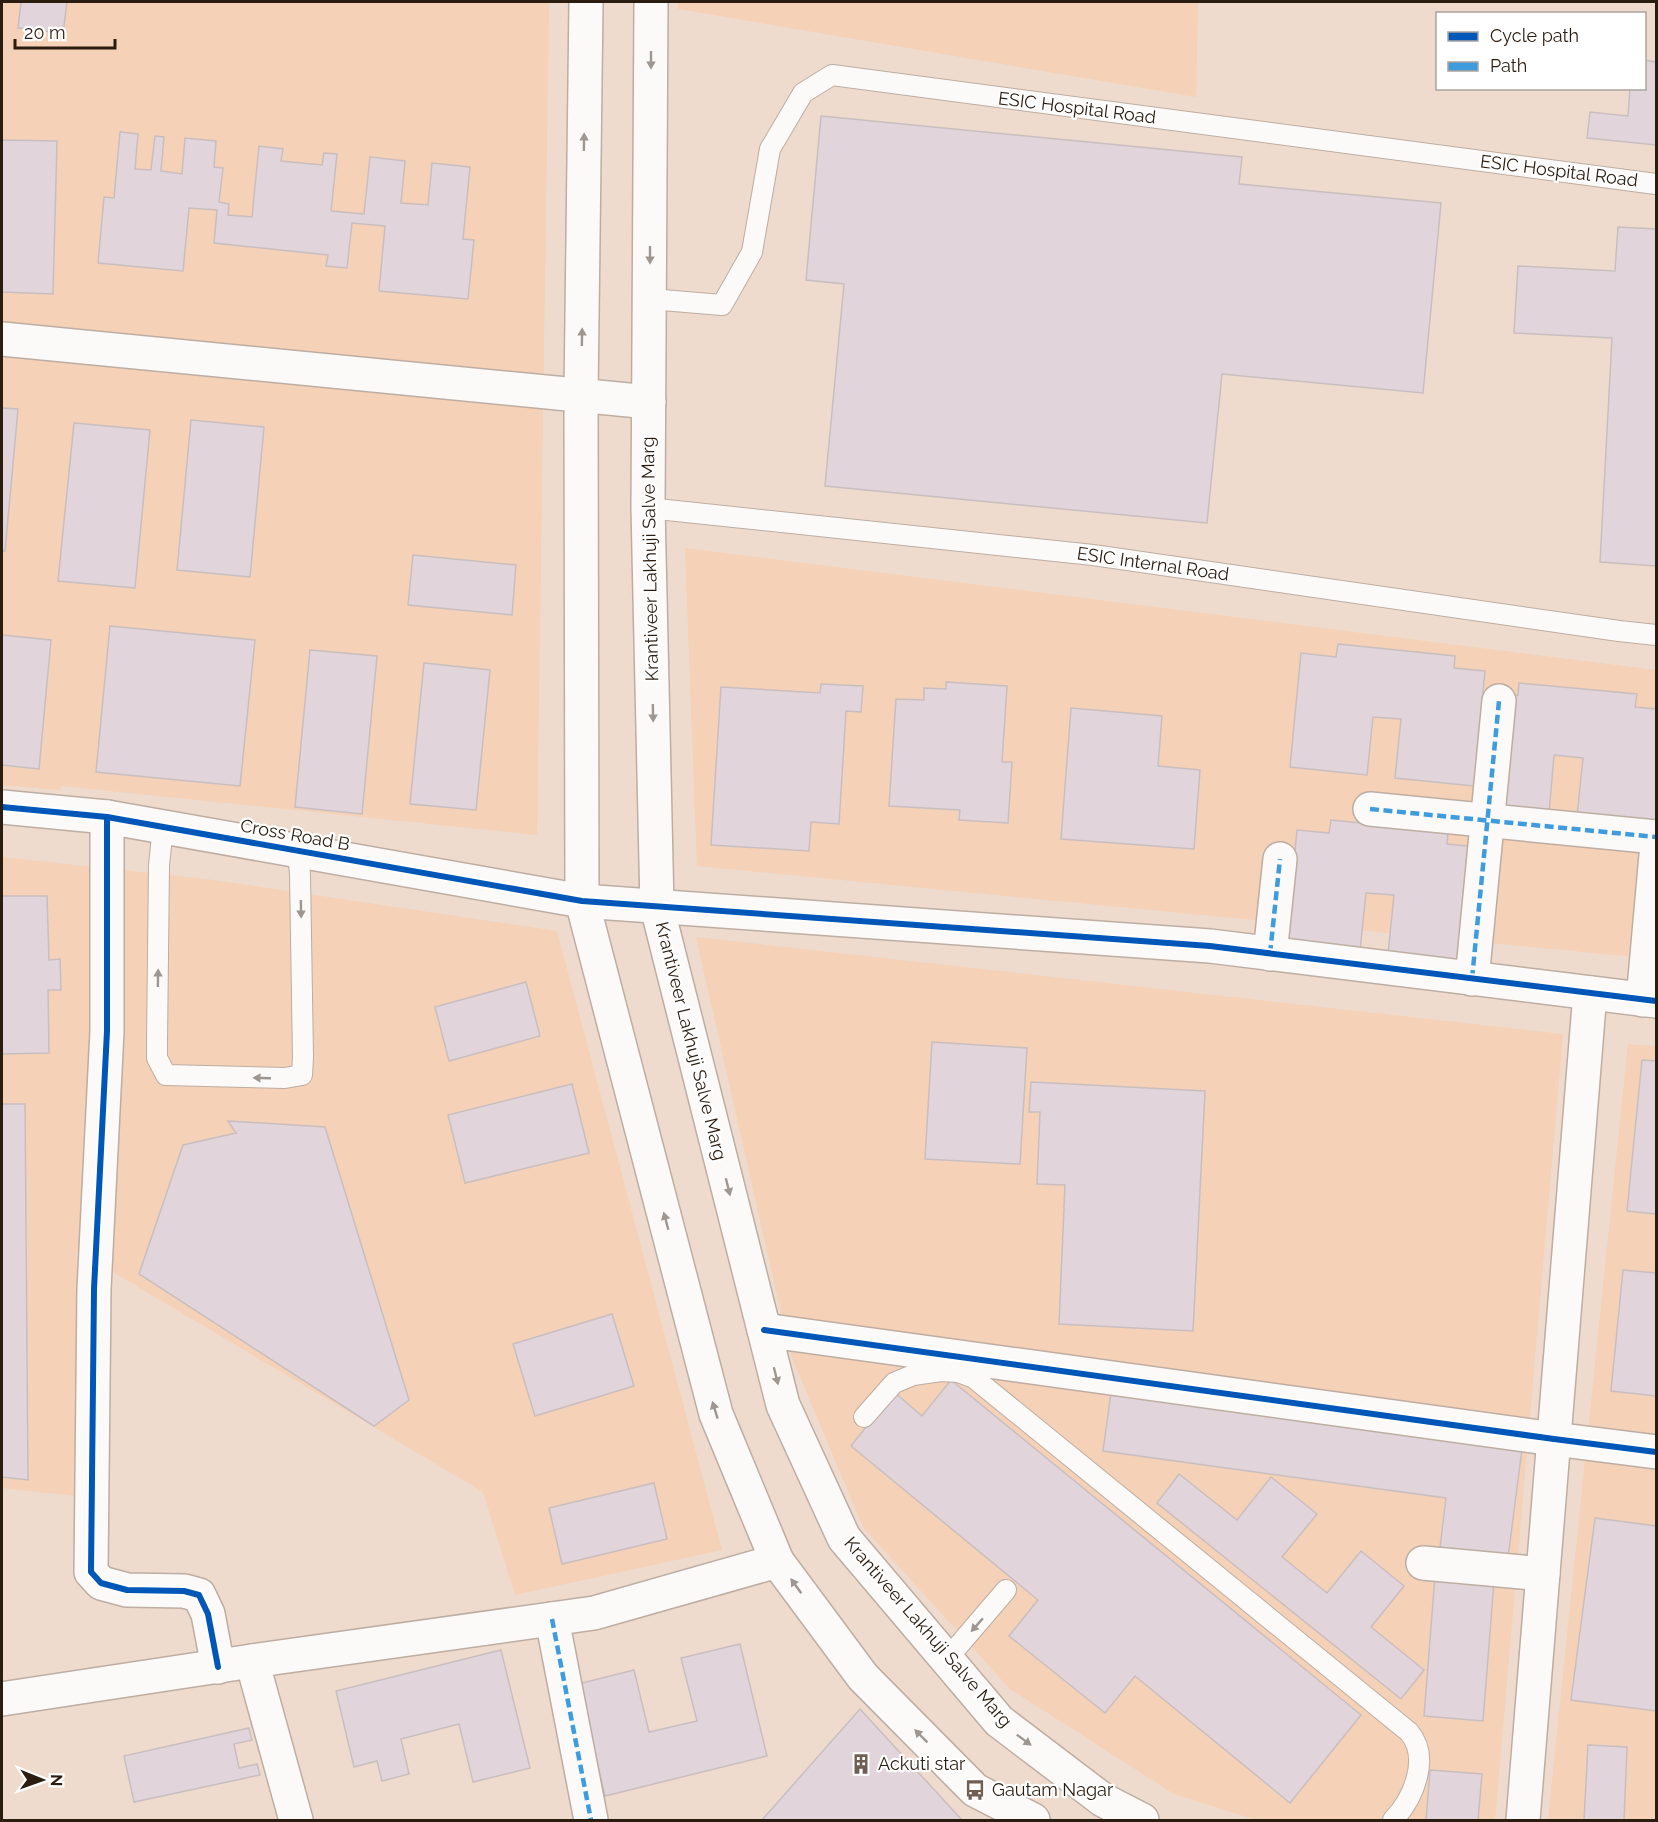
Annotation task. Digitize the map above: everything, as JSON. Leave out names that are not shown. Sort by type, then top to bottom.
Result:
[{"type":"street","points":[[586,2],[581,395],[582,901],[716,1414],[777,1561],[863,1677],[975,1790],[1033,1821]]},
{"type":"street","name":"Krantiveer Lakhuji Salve Marg","points":[[651,2],[648,508],[657,907],[783,1405],[844,1538],[999,1721],[1103,1800],[1142,1821]]},
{"type":"street","points":[[2,339],[649,402]]},
{"type":"street","points":[[1472,979],[1499,701]]},
{"type":"street","name":"Cross Road B","points":[[2,807],[107,817],[582,901],[1210,946],[1650,1000]]},
{"type":"street","points":[[1370,809],[1656,837]]},
{"type":"street","points":[[107,817],[107,1031],[94,1289],[91,1572],[101,1583],[127,1590],[184,1591],[199,1595],[208,1614],[218,1667]]},
{"type":"street","points":[[1650,1000],[1656,855]]},
{"type":"street","points":[[1270,954],[1280,859]]},
{"type":"street","points":[[1523,1821],[1590,993]]},
{"type":"street","points":[[764,1330],[1656,1452]]},
{"type":"street","points":[[2,1699],[594,1613],[777,1561]]},
{"type":"street","points":[[1423,1563],[1543,1575]]},
{"type":"street","points":[[552,1619],[591,1821]]},
{"type":"street","points":[[252,1661],[296,1821]]},
{"type":"lane","name":"ESIC Hospital Road","points":[[650,299],[722,305],[752,252],[770,149],[803,93],[832,75],[1656,184]]},
{"type":"lane","name":"ESIC Internal Road","points":[[648,508],[1093,555],[1656,635]]},
{"type":"lane","points":[[163,827],[159,865],[157,1058],[166,1075],[285,1078],[302,1075],[298,851]]},
{"type":"lane","points":[[864,1417],[894,1383],[913,1375],[958,1372],[974,1378],[1409,1732],[1417,1741],[1419,1767],[1416,1781],[1399,1814]]},
{"type":"lane","points":[[947,1659],[1005,1590]]},
{"type":"shaded area","points":[[2,2],[549,2],[537,835],[61,786],[60,790],[2,785]]},
{"type":"shaded area","points":[[678,2],[1198,2],[1196,97],[678,9]]},
{"type":"shaded area","points":[[685,548],[1656,670],[1656,959],[697,866]]},
{"type":"shaded area","points":[[2,857],[214,880],[557,931],[722,1550],[515,1595],[483,1492],[76,1250],[85,1497],[2,1488]]},
{"type":"shaded area","points":[[696,937],[1563,1034],[1495,1820],[1256,1820],[1174,1794],[1010,1689],[863,1527],[790,1353]]},
{"type":"shaded area","points":[[1628,1044],[1656,1046],[1656,1820],[1548,1820]]},
{"type":"building","points":[[21,2],[67,2],[63,33],[18,28]]},
{"type":"building","points":[[1646,60],[1656,62],[1656,145],[1587,138],[1590,112],[1628,116],[1630,90],[1646,90]]},
{"type":"building","points":[[821,116],[1242,157],[1239,184],[1441,203],[1423,393],[1222,374],[1207,523],[825,486],[844,284],[806,280]]},
{"type":"building","points":[[120,132],[138,134],[135,169],[151,170],[155,136],[164,137],[161,171],[182,174],[185,138],[216,141],[214,167],[223,168],[219,202],[229,204],[228,215],[252,217],[259,146],[283,149],[281,161],[322,165],[324,153],[337,154],[331,211],[364,214],[370,157],[405,161],[401,203],[428,205],[432,163],[470,167],[463,239],[474,240],[468,299],[379,291],[385,226],[352,223],[347,268],[326,266],[328,255],[214,243],[217,210],[189,208],[183,271],[98,263],[104,197],[114,198]]},
{"type":"building","points":[[2,140],[57,141],[53,294],[2,292]]},
{"type":"building","points":[[1618,227],[1656,229],[1656,566],[1600,562],[1612,338],[1514,333],[1518,266],[1615,271]]},
{"type":"building","points":[[2,408],[18,409],[5,551],[2,551]]},
{"type":"building","points":[[191,420],[264,427],[250,577],[177,570]]},
{"type":"building","points":[[74,423],[150,430],[135,588],[58,581]]},
{"type":"building","points":[[413,555],[516,565],[512,615],[408,605]]},
{"type":"building","points":[[110,626],[255,640],[240,786],[96,772]]},
{"type":"building","points":[[2,635],[51,640],[39,769],[2,765]]},
{"type":"building","points":[[1338,644],[1455,656],[1454,668],[1485,671],[1474,786],[1395,778],[1401,719],[1373,717],[1367,775],[1290,767],[1301,653],[1336,657]]},
{"type":"building","points":[[310,650],[377,656],[362,814],[295,807]]},
{"type":"building","points":[[424,663],[490,670],[476,810],[410,804]]},
{"type":"building","points":[[946,682],[1007,686],[1002,762],[1012,762],[1008,823],[959,820],[960,810],[889,806],[896,699],[924,700],[924,688],[946,689]]},
{"type":"building","points":[[1519,683],[1637,694],[1635,707],[1656,709],[1656,824],[1577,816],[1583,758],[1554,755],[1549,813],[1490,808],[1503,696],[1518,695]]},
{"type":"building","points":[[821,684],[863,686],[861,712],[846,711],[839,824],[811,822],[809,851],[711,845],[721,687],[820,693]]},
{"type":"building","points":[[1071,708],[1162,716],[1158,766],[1200,770],[1194,849],[1061,839]]},
{"type":"building","points":[[1331,820],[1448,832],[1447,844],[1478,847],[1467,962],[1388,954],[1394,895],[1366,893],[1360,951],[1286,944],[1297,830],[1329,833]]},
{"type":"building","points":[[2,896],[47,896],[49,960],[60,959],[61,990],[48,990],[49,1053],[2,1054]]},
{"type":"building","points":[[526,982],[540,1036],[449,1061],[435,1007]]},
{"type":"building","points":[[932,1042],[1027,1048],[1020,1164],[925,1159]]},
{"type":"building","points":[[1642,1060],[1656,1061],[1656,1214],[1627,1211]]},
{"type":"building","points":[[1031,1082],[1205,1091],[1193,1331],[1059,1324],[1065,1185],[1037,1184],[1040,1112],[1029,1112]]},
{"type":"building","points":[[572,1084],[589,1153],[465,1183],[448,1115]]},
{"type":"building","points":[[2,1104],[25,1104],[28,1480],[2,1477]]},
{"type":"building","points":[[228,1121],[325,1127],[409,1400],[374,1426],[139,1274],[183,1145],[236,1133]]},
{"type":"building","points":[[1623,1270],[1656,1273],[1656,1396],[1611,1391]]},
{"type":"building","points":[[612,1314],[634,1386],[535,1416],[513,1344]]},
{"type":"building","points":[[951,1380],[1361,1715],[1290,1803],[1135,1676],[1105,1713],[1009,1636],[1038,1600],[851,1446],[894,1392],[922,1416]]},
{"type":"building","points":[[1111,1393],[1522,1449],[1507,1565],[1439,1556],[1446,1498],[1103,1451]]},
{"type":"building","points":[[1179,1474],[1237,1520],[1271,1477],[1317,1514],[1282,1557],[1327,1593],[1361,1551],[1404,1586],[1371,1627],[1424,1670],[1401,1699],[1157,1503]]},
{"type":"building","points":[[654,1483],[667,1539],[562,1564],[549,1508]]},
{"type":"building","points":[[1595,1518],[1656,1526],[1656,1711],[1571,1700]]},
{"type":"building","points":[[1436,1564],[1495,1569],[1483,1721],[1424,1716]]},
{"type":"building","points":[[740,1644],[767,1756],[605,1796],[578,1684],[634,1670],[649,1732],[697,1721],[681,1658]]},
{"type":"building","points":[[501,1650],[530,1768],[473,1782],[459,1724],[401,1739],[409,1774],[382,1781],[377,1761],[354,1767],[336,1691]]},
{"type":"building","name":"Ackuti star","points":[[860,1709],[962,1820],[762,1820]]},
{"type":"building","points":[[249,1728],[252,1740],[234,1744],[239,1768],[257,1764],[260,1775],[134,1802],[124,1756]]},
{"type":"building","points":[[1588,1745],[1627,1747],[1624,1820],[1584,1820]]},
{"type":"building","points":[[1430,1770],[1482,1774],[1478,1820],[1426,1820]]},
{"type":"marked path","points":[[1472,979],[1499,701]]},
{"type":"marked path","points":[[1370,809],[1656,837]]},
{"type":"marked path","points":[[1270,954],[1280,859]]},
{"type":"marked path","points":[[552,1619],[591,1820]]},
{"type":"cycle path","points":[[2,807],[107,817],[582,901],[1210,946],[1656,1001]]},
{"type":"cycle path","points":[[107,817],[107,1031],[94,1289],[91,1572],[101,1583],[127,1590],[184,1591],[199,1595],[208,1614],[218,1667]]},
{"type":"cycle path","points":[[764,1330],[1656,1452]]},
{"type":"place","name":"Ackuti star","points":[[861,1764]]},
{"type":"place","name":"Gautam Nagar","points":[[975,1790]]}]
